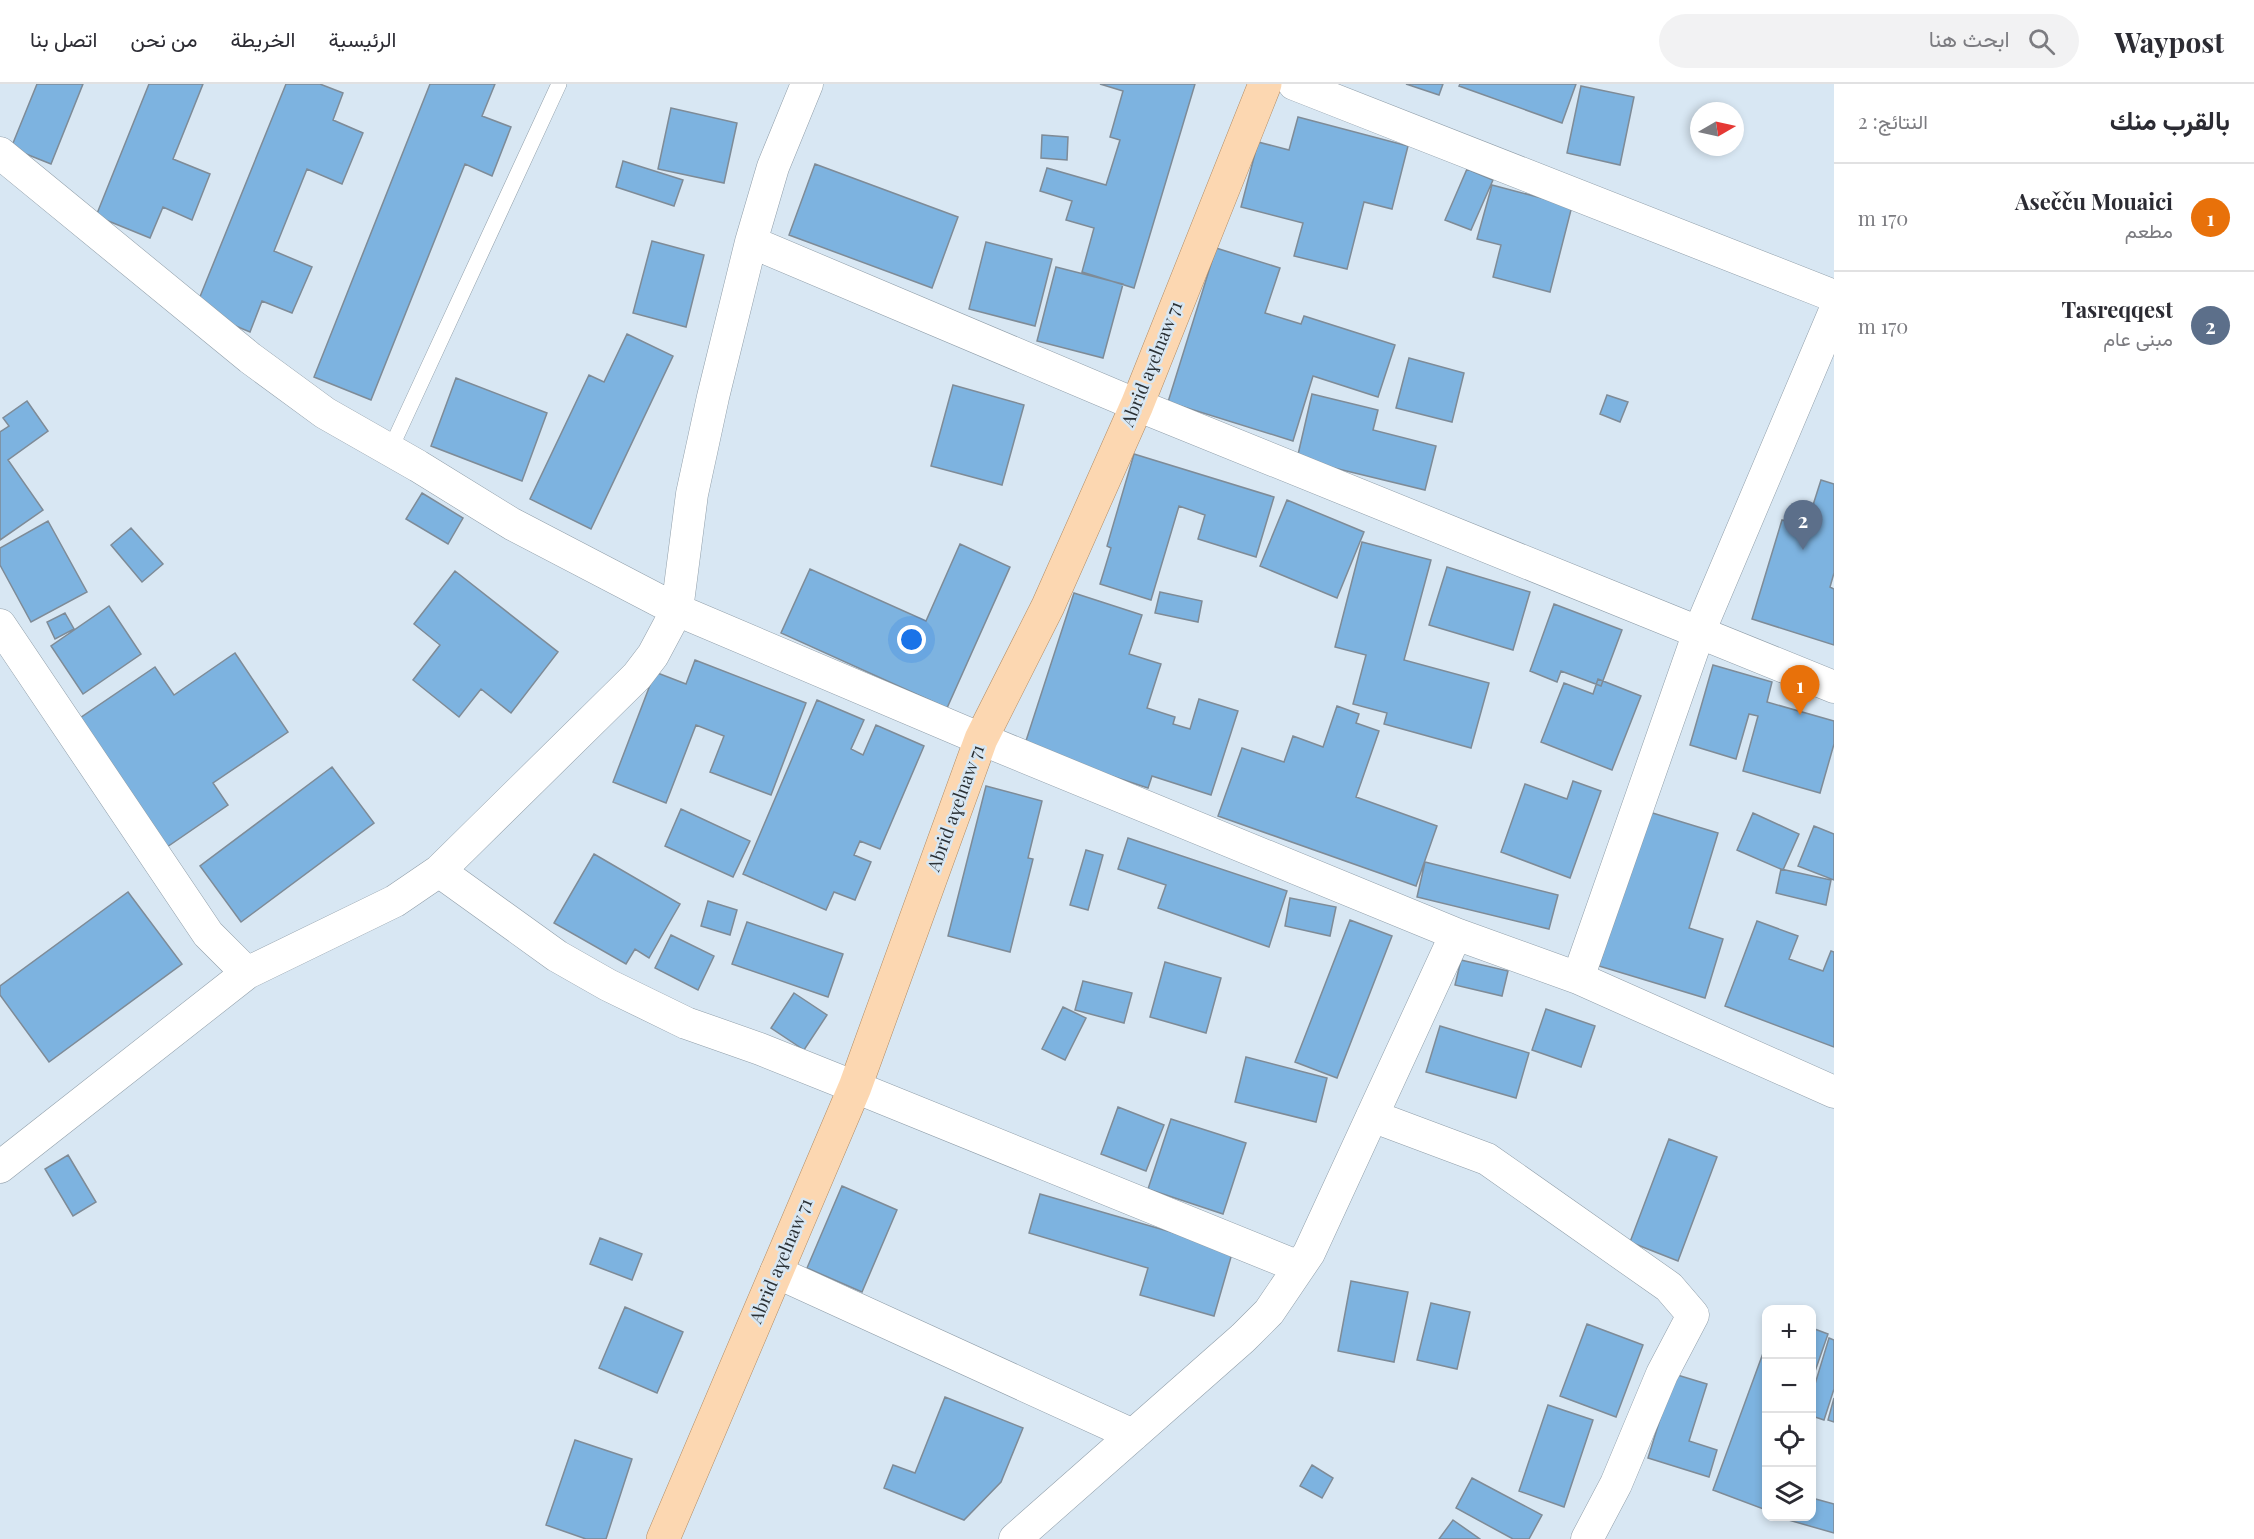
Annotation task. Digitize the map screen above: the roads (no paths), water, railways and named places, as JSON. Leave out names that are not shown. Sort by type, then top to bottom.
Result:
[{"type":"main road","name":"Abrid aɣelnaw 71","points":[[663,1539],[855,1087],[981,739],[1047,606],[1137,405],[1265,84]]},
{"type":"street","points":[[0,1167],[247,974],[395,901],[439,871],[637,676],[653,655],[677,610],[692,494],[751,242],[773,167],[807,84]]},
{"type":"street","points":[[1294,84],[1834,296]]},
{"type":"street","points":[[0,153],[250,358],[326,413],[512,524],[677,610],[981,739],[1456,934],[1578,978],[1834,1092]]},
{"type":"street","points":[[751,242],[1137,405],[1834,687]]},
{"type":"street","points":[[1578,978],[1699,632],[1834,313]]},
{"type":"street","points":[[0,625],[208,934],[247,974]]},
{"type":"street","points":[[439,871],[548,950],[608,985],[686,1023],[760,1049],[1299,1267]]},
{"type":"street","points":[[1015,1539],[1269,1312],[1309,1253],[1456,934]]},
{"type":"street","points":[[1372,1116],[1487,1159],[1669,1287],[1693,1315],[1662,1374],[1616,1484],[1587,1539]]},
{"type":"street","points":[[776,1272],[1133,1435]]},
{"type":"lane","points":[[390,450],[559,84]]},
{"type":"place","name":"Tasreqqest","points":[[1803,550]]},
{"type":"place","name":"Asečču Mouaici","points":[[1800,715]]}]
